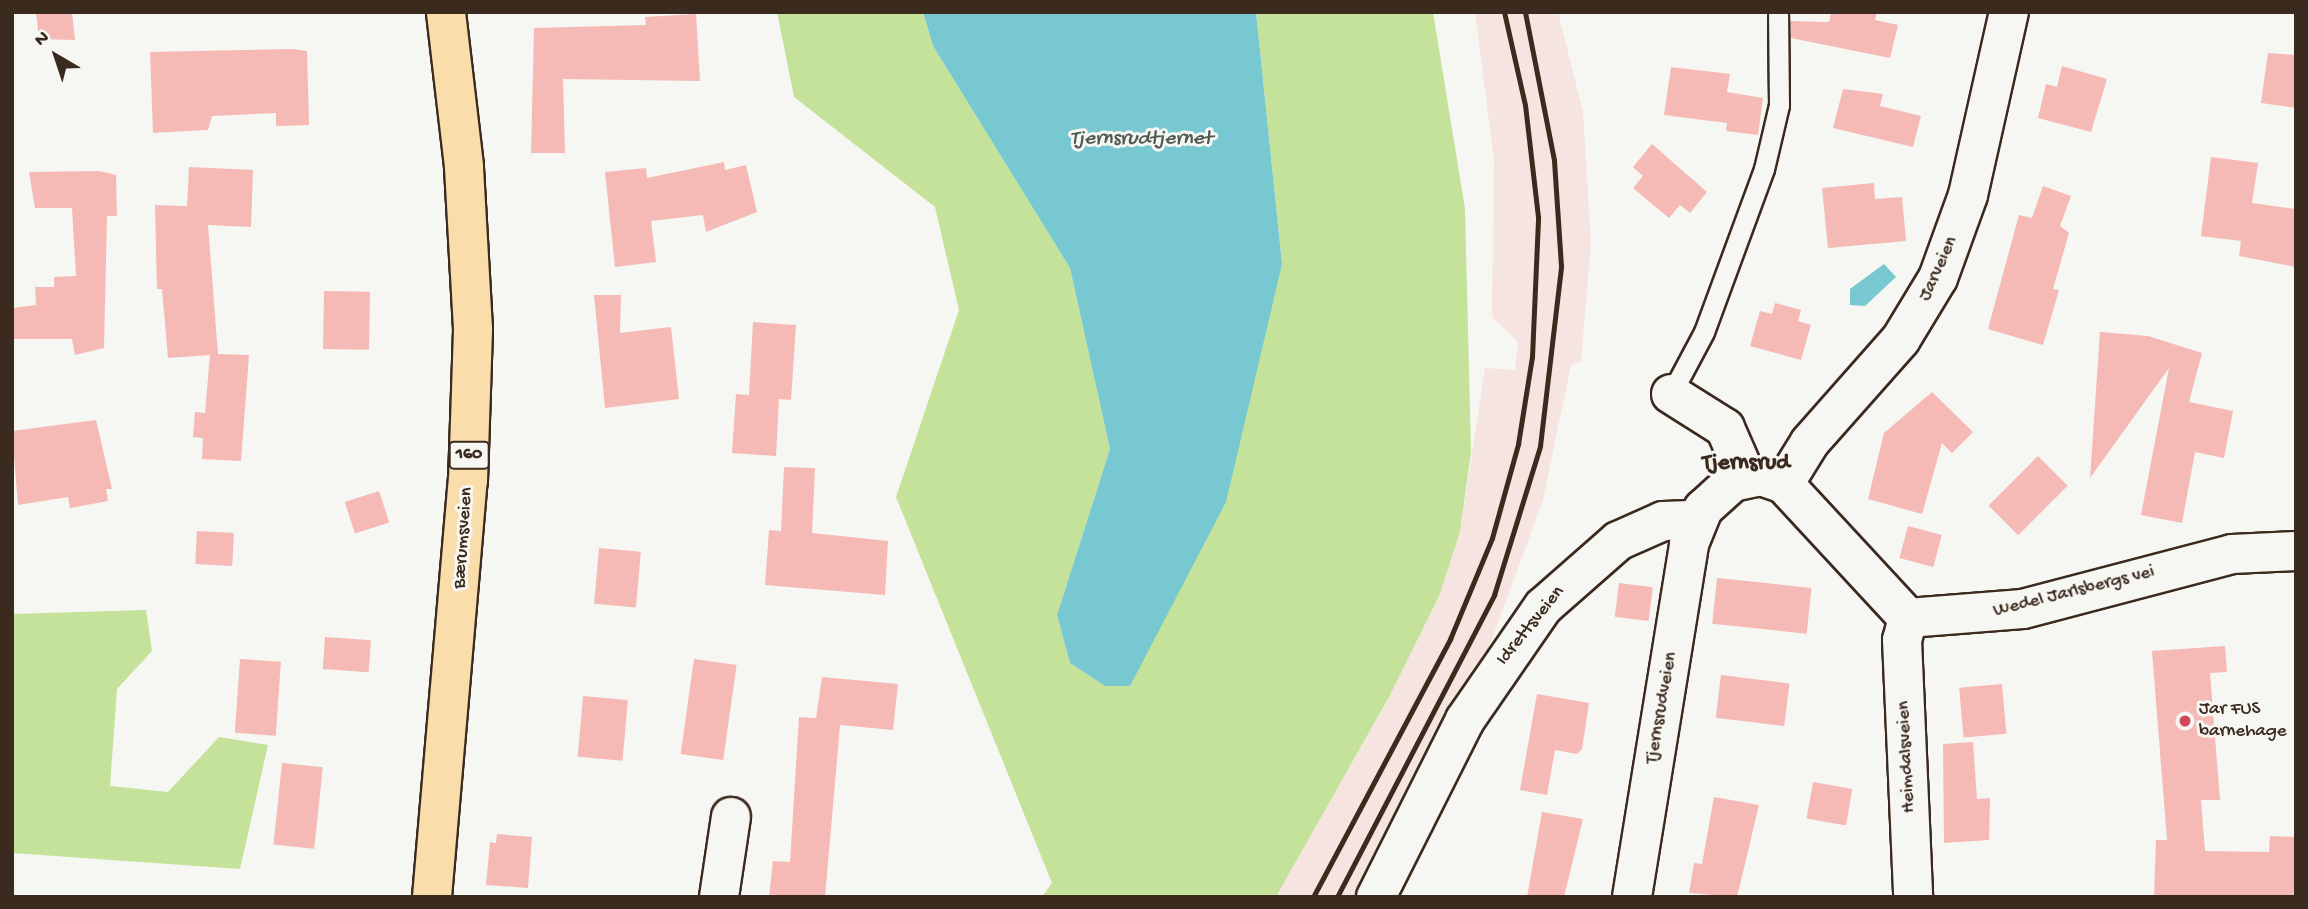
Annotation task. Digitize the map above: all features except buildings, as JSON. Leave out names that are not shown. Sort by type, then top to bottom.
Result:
[{"type":"main road","name":"Bærumsveien","points":[[432,897],[468,481],[473,328],[464,166],[446,12]]},
{"type":"street","name":"Jarveien","points":[[1784,484],[1811,442],[1901,339],[1938,278],[1968,195],[2009,12]]},
{"type":"street","points":[[1671,394],[1725,428],[1746,476]]},
{"type":"street","points":[[1697,520],[1713,496],[1746,476],[1784,484],[1908,618]]},
{"type":"street","name":"Idrettsveien","points":[[1376,897],[1465,720],[1543,607],[1618,541],[1663,520],[1697,520]]},
{"type":"street","name":"Tjernsrudveien","points":[[1632,897],[1697,520]]},
{"type":"street","name":"Wedel Jarlsbergs vei","points":[[1908,618],[2023,609],[2232,554],[2296,551]]},
{"type":"street","name":"Heimdalsveien","points":[[1908,618],[1902,640],[1913,897]]},
{"type":"street","points":[[719,897],[730,817]]},
{"type":"lane","points":[[1671,394],[1704,332],[1765,169],[1779,105],[1777,12]]},
{"type":"shaded area","points":[[1475,12],[1558,12],[1583,112],[1591,243],[1581,362],[1571,365],[1543,500],[1490,644],[1358,897],[1276,897],[1390,695],[1460,532],[1485,368],[1515,370],[1518,342],[1492,317],[1494,160]]},
{"type":"green space","points":[[777,12],[923,12],[933,46],[1070,268],[1110,449],[1057,615],[1070,663],[1105,686],[1130,686],[1282,264],[1256,12],[1433,12],[1465,209],[1471,452],[1460,532],[1439,596],[1390,695],[1276,897],[1042,897],[1052,883],[896,497],[959,310],[935,207],[794,97]]},
{"type":"green space","points":[[146,610],[152,651],[117,689],[110,786],[168,792],[219,737],[268,745],[240,869],[12,853],[12,614]]},
{"type":"water","name":"Tjernsrudtjernet","points":[[923,12],[1256,12],[1282,264],[1226,502],[1130,686],[1105,686],[1070,663],[1057,615],[1110,449],[1070,268],[933,46]]},
{"type":"water","points":[[1884,264],[1896,277],[1865,306],[1850,305],[1850,289]]},
{"type":"railway","points":[[1313,897],[1450,639],[1492,538],[1518,444],[1532,357],[1538,217],[1525,105],[1504,12]]},
{"type":"railway","points":[[1337,897],[1494,595],[1540,446],[1561,266],[1554,160],[1525,12]]},
{"type":"place","name":"Jar FUS barnehage","points":[[2185,721]]},
{"type":"district","name":"Tjernsrud","points":[[1746,464]]}]
